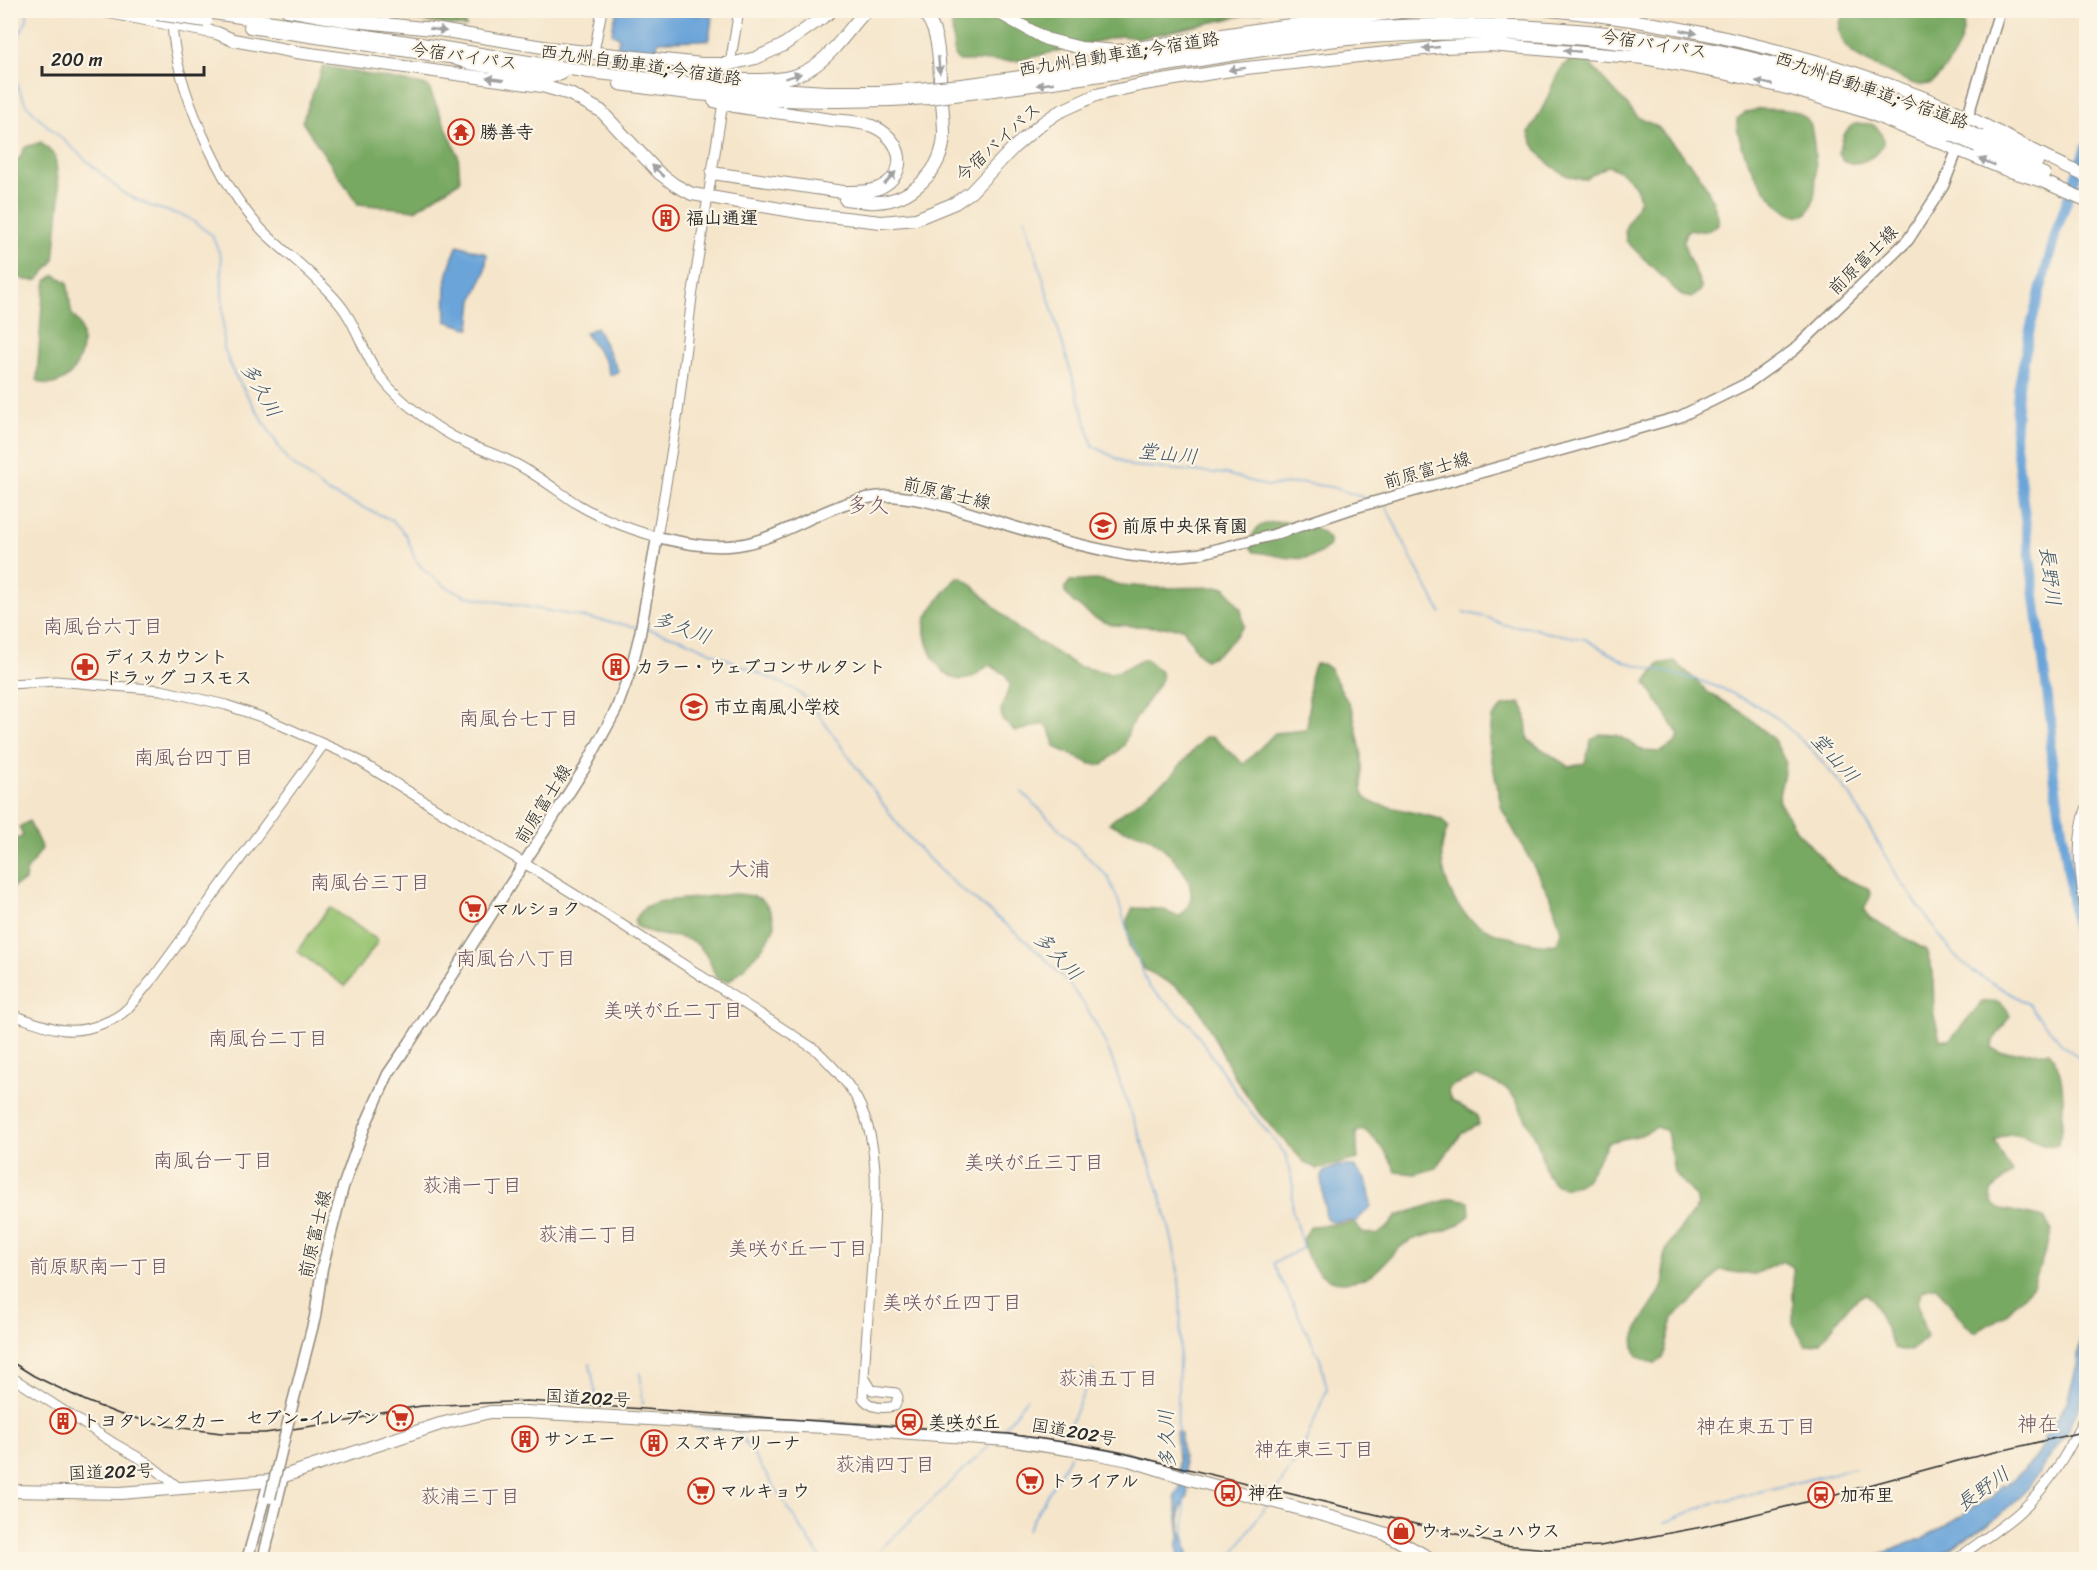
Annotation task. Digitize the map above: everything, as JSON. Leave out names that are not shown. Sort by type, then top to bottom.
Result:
[{"type":"highway","name":"今宿バイパス","points":[[99,10],[217,33],[233,40],[296,52],[551,88],[585,101],[601,111],[659,173],[692,194],[810,214],[881,222],[916,219],[955,203],[978,185],[1041,124],[1057,113],[1096,95],[1144,84],[1237,69],[1443,47],[1490,45],[1644,58],[1724,74],[1795,90],[1851,107],[2004,169],[2060,176],[2086,176]]},
{"type":"highway","name":"西九州自動車道;今宿道路","points":[[137,10],[157,14],[206,17],[451,53],[685,93],[826,102],[878,102],[962,89],[1056,82],[1271,48],[1437,29],[1529,26],[1672,51],[1775,74],[1954,131],[2060,176]]},
{"type":"highway","name":"西九州自動車道;今宿道路","points":[[193,10],[206,17]]},
{"type":"highway","name":"今宿バイパス","points":[[287,10],[344,20],[433,29],[549,48],[669,61],[730,64],[750,60],[782,46],[833,10]]},
{"type":"highway","points":[[589,72],[710,80],[790,78],[810,70],[825,59],[867,10]]},
{"type":"highway","points":[[712,173],[723,180],[866,202],[890,200],[903,196],[926,180],[942,148],[944,135],[937,44],[930,22],[921,10]]},
{"type":"highway","points":[[994,10],[1046,39],[1081,48],[1117,51],[1275,27],[1417,10]]},
{"type":"highway","name":"今宿バイパス","points":[[1548,10],[1674,28],[1774,51],[1885,83],[1967,118],[2085,193]]},
{"type":"highway","name":"西九州自動車道;今宿道路","points":[[565,71],[787,91],[929,93]]},
{"type":"highway","points":[[685,93],[734,106],[869,125],[890,136],[895,143],[899,158],[898,169],[893,179],[879,188],[863,193],[712,173]]},
{"type":"highway","name":"国道202号","points":[[10,1491],[120,1493],[268,1481],[440,1424],[490,1412],[829,1427],[1007,1440],[1086,1451],[1129,1460],[1386,1534],[1419,1550],[1433,1560]]},
{"type":"main road","name":"前原富士線","points":[[254,1560],[315,1317],[322,1268],[340,1198],[364,1128],[388,1074],[584,769],[616,710],[631,669],[640,634],[657,537],[713,547],[738,545],[781,532],[838,507],[869,498],[890,496],[948,508],[1126,555],[1151,558],[1198,554],[1273,535],[1362,505],[1671,420],[1748,383],[1794,350],[1908,240],[1943,186],[1958,150],[2000,10]]},
{"type":"main road","points":[[263,1560],[283,1476]]},
{"type":"main road","points":[[247,1560],[268,1481]]},
{"type":"street","points":[[594,52],[602,10]]},
{"type":"street","points":[[730,64],[739,10]]},
{"type":"street","points":[[172,24],[174,50],[187,94],[218,165],[232,190],[260,228],[322,285],[346,313],[366,355],[383,381],[402,400],[459,440],[513,463],[580,505],[617,524],[657,537],[678,413],[692,297],[722,109]]},
{"type":"street","points":[[10,684],[56,681],[161,690],[226,705],[267,719],[353,757],[525,863],[807,1044],[835,1068],[849,1087],[864,1116],[872,1140],[875,1160],[873,1233],[864,1377]]},
{"type":"street","points":[[10,1014],[52,1029],[75,1031],[92,1029],[115,1019],[126,1010],[154,977],[324,744]]},
{"type":"street","points":[[2086,809],[2078,845],[2086,920]]},
{"type":"street","points":[[10,1376],[148,1463],[178,1487]]},
{"type":"street","points":[[1956,1560],[2016,1515],[2044,1486],[2072,1446],[2086,1412]]},
{"type":"green space","points":[[429,10],[440,13],[464,11],[466,27],[379,16],[382,11]]},
{"type":"green space","points":[[951,11],[1264,11],[1141,38],[1120,36],[1016,61],[958,61],[954,56]]},
{"type":"green space","points":[[1845,11],[1897,11],[1898,14],[1920,13],[1958,17],[1964,25],[1953,57],[1932,83],[1920,85],[1905,80],[1859,58],[1847,48],[1843,41],[1840,27]]},
{"type":"green space","points":[[1577,57],[1586,60],[1639,118],[1658,127],[1698,173],[1708,190],[1718,216],[1718,224],[1705,231],[1690,229],[1685,234],[1684,240],[1701,287],[1692,298],[1682,296],[1626,241],[1625,229],[1640,199],[1636,187],[1628,178],[1607,166],[1585,179],[1567,175],[1550,165],[1532,141],[1529,133],[1556,76],[1564,65]]},
{"type":"green space","points":[[323,66],[428,86],[458,155],[460,181],[415,210],[358,204],[302,122]]},
{"type":"green space","points":[[1758,109],[1789,110],[1807,119],[1811,126],[1816,173],[1814,198],[1805,215],[1793,214],[1781,207],[1769,195],[1749,163],[1742,146],[1737,119],[1745,113]]},
{"type":"green space","points":[[1855,124],[1874,125],[1882,136],[1883,143],[1880,150],[1867,159],[1859,162],[1844,162],[1839,153],[1842,140],[1845,132]]},
{"type":"green space","points":[[41,142],[55,156],[60,197],[54,261],[38,280],[30,281],[11,273],[11,168],[25,147]]},
{"type":"green space","points":[[55,275],[67,282],[71,312],[79,324],[82,342],[79,359],[71,373],[59,382],[48,384],[37,380],[42,304],[46,281]]},
{"type":"green space","points":[[1299,522],[1311,525],[1329,539],[1329,545],[1321,552],[1304,558],[1254,552],[1248,544],[1255,531],[1265,524]]},
{"type":"green space","points":[[957,577],[970,583],[1018,629],[1077,666],[1109,673],[1147,660],[1161,672],[1162,679],[1130,727],[1124,745],[1103,765],[1091,764],[1055,747],[1046,726],[1015,731],[1002,720],[1001,710],[1010,685],[1005,674],[989,665],[970,678],[960,679],[951,677],[936,663],[927,643],[925,624],[934,606]]},
{"type":"green space","points":[[1101,580],[1121,585],[1158,588],[1225,587],[1241,609],[1244,626],[1222,651],[1205,659],[1198,653],[1183,628],[1112,625],[1095,618],[1074,603],[1065,593],[1065,588],[1070,581]]},
{"type":"green space","points":[[1675,661],[1710,694],[1745,714],[1774,740],[1786,763],[1778,800],[1797,831],[1838,876],[1868,888],[1871,895],[1864,910],[1870,918],[1926,950],[1933,972],[1934,1015],[1940,1040],[1950,1040],[1982,1002],[1992,1001],[2003,1004],[2010,1016],[1993,1041],[1992,1049],[2001,1052],[2049,1052],[2055,1061],[2062,1084],[2063,1097],[2058,1145],[2042,1144],[2019,1135],[2003,1136],[1995,1142],[2012,1173],[1991,1191],[1992,1203],[1997,1208],[2044,1218],[2052,1231],[2033,1286],[2005,1315],[1976,1332],[1965,1324],[1937,1287],[1927,1288],[1919,1298],[1918,1305],[1927,1337],[1912,1349],[1900,1351],[1895,1349],[1873,1300],[1866,1294],[1850,1304],[1821,1342],[1806,1346],[1793,1323],[1793,1267],[1783,1261],[1753,1275],[1720,1270],[1704,1291],[1673,1318],[1663,1359],[1655,1363],[1641,1358],[1634,1350],[1634,1340],[1663,1285],[1666,1250],[1698,1206],[1696,1198],[1674,1172],[1667,1131],[1657,1127],[1641,1135],[1608,1142],[1587,1179],[1578,1185],[1564,1188],[1554,1184],[1547,1175],[1537,1141],[1516,1100],[1506,1088],[1477,1076],[1451,1086],[1448,1092],[1451,1100],[1477,1115],[1479,1124],[1462,1133],[1436,1168],[1415,1174],[1396,1172],[1383,1149],[1364,1130],[1356,1132],[1358,1159],[1317,1169],[1304,1162],[1260,1114],[1234,1076],[1196,1003],[1175,986],[1144,969],[1129,947],[1127,920],[1133,908],[1163,909],[1180,916],[1188,906],[1191,895],[1184,873],[1168,852],[1147,836],[1109,823],[1170,777],[1205,737],[1213,737],[1244,764],[1275,733],[1306,730],[1310,679],[1315,664],[1323,664],[1330,669],[1353,712],[1362,756],[1362,790],[1365,797],[1373,803],[1441,819],[1448,827],[1442,846],[1442,862],[1450,890],[1462,911],[1470,919],[1490,931],[1536,943],[1557,944],[1561,931],[1552,900],[1502,809],[1489,747],[1492,718],[1503,706],[1520,703],[1525,710],[1528,740],[1569,767],[1585,763],[1591,740],[1600,734],[1617,735],[1644,751],[1661,752],[1675,743],[1679,735],[1646,683],[1659,664]]},
{"type":"green space","points":[[29,821],[42,849],[26,872],[25,881],[11,888],[11,842],[23,836],[19,827]]},
{"type":"green space","points":[[734,894],[757,897],[762,900],[770,910],[775,926],[761,949],[728,982],[716,978],[709,960],[701,948],[693,942],[684,938],[650,932],[636,926],[634,920],[645,907],[656,902]]},
{"type":"green space","points":[[331,908],[376,939],[377,943],[345,986],[297,951]]},
{"type":"green space","points":[[1452,1198],[1469,1201],[1470,1215],[1464,1221],[1406,1243],[1374,1273],[1361,1279],[1343,1282],[1326,1278],[1319,1273],[1309,1259],[1302,1241],[1311,1226],[1354,1223],[1363,1232],[1377,1235],[1397,1216]]},
{"type":"water","points":[[618,11],[677,11],[712,17],[709,40],[658,41],[656,55],[617,49],[619,38],[612,33]]},
{"type":"water","points":[[458,245],[487,254],[485,272],[473,300],[470,329],[446,321],[446,282]]},
{"type":"water","points":[[596,327],[619,372],[610,375],[605,361],[585,333]]},
{"type":"water","points":[[1338,1166],[1353,1166],[1367,1183],[1371,1206],[1356,1221],[1332,1222],[1326,1218],[1321,1178],[1325,1171]]},
{"type":"water","points":[[2086,1317],[2085,1392],[2068,1431],[2028,1488],[2001,1515],[1942,1554],[1930,1559],[1868,1559],[1926,1537],[1971,1508],[1990,1499],[2002,1485],[2006,1485],[2036,1458],[2044,1437],[2067,1402],[2077,1366]]},
{"type":"water","points":[[1176,1432],[1181,1434],[1188,1497],[1180,1511],[1180,1519],[1189,1559],[1180,1559],[1178,1550],[1180,1535],[1175,1495],[1180,1488]]},
{"type":"waterway","name":"多久川","points":[[27,10],[27,19],[12,51],[12,69],[26,104],[123,193],[150,206],[187,217],[212,235],[221,257],[224,348],[233,372],[287,460],[329,493],[392,520],[406,535],[415,559],[424,570],[448,588],[467,596],[637,627]]},
{"type":"waterway","name":"長野川","points":[[2086,147],[2056,232],[2030,329],[2018,390],[2015,438],[2052,731],[2050,747],[2086,1017]]},
{"type":"waterway","name":"堂山川","points":[[1025,218],[1093,446],[1131,466],[1226,474],[1267,486],[1304,483],[1331,487],[1368,499]]},
{"type":"waterway","name":"堂山川","points":[[1386,506],[1441,613]]},
{"type":"waterway","name":"堂山川","points":[[1463,612],[1486,617],[1504,625],[1533,628],[1585,639],[1625,662],[1698,680],[1723,689],[1778,719],[1812,750],[1850,795],[1899,879],[1954,955],[1974,972],[2028,1004],[2063,1045],[2086,1064]]},
{"type":"waterway","name":"多久川","points":[[644,628],[682,639],[794,689],[808,700],[896,822],[917,847],[956,885],[1047,961],[1086,1007],[1112,1060],[1143,1144],[1157,1183],[1173,1244],[1181,1307],[1178,1433]]},
{"type":"waterway","points":[[1022,792],[1108,877],[1149,987],[1191,1025],[1243,1102],[1286,1155],[1293,1186],[1292,1209],[1303,1248],[1273,1263],[1320,1359],[1327,1389],[1301,1453],[1272,1496]]},
{"type":"waterway","points":[[590,1364],[597,1401]]},
{"type":"waterway","points":[[1065,1436],[1093,1371]]},
{"type":"waterway","points":[[640,1372],[643,1404]]},
{"type":"waterway","points":[[1004,1429],[1027,1398]]},
{"type":"waterway","points":[[694,1428],[737,1430],[822,1560]]},
{"type":"waterway","points":[[869,1560],[989,1446]]},
{"type":"waterway","points":[[1027,1530],[1070,1456]]},
{"type":"waterway","points":[[1664,1523],[1706,1505],[1855,1468]]},
{"type":"waterway","name":"多久川","points":[[1184,1500],[1186,1547]]},
{"type":"waterway","points":[[1229,1560],[1266,1505]]},
{"type":"tunnel","points":[[725,89],[730,64]]},
{"type":"railway","points":[[10,1361],[34,1376],[119,1414],[167,1426],[221,1433],[265,1433],[354,1420],[381,1412],[422,1406],[527,1401],[1008,1434],[1118,1452],[1502,1545],[1548,1549],[1600,1546],[1702,1527],[1814,1500],[1965,1459],[2086,1431]]},
{"type":"place","name":"勝善寺","points":[[461,132]]},
{"type":"place","name":"福山通運","points":[[666,218]]},
{"type":"place","name":"前原中央保育園","points":[[1103,526]]},
{"type":"place","name":"ディスカウント ドラッグ コスモス","points":[[85,667]]},
{"type":"place","name":"カラー・ウェブコンサルタント","points":[[616,667]]},
{"type":"place","name":"市立南風小学校","points":[[694,707]]},
{"type":"place","name":"マルショク","points":[[473,909]]},
{"type":"place","name":"セブン-イレブン","points":[[400,1418]]},
{"type":"place","name":"トヨタレンタカー","points":[[63,1421]]},
{"type":"place","name":"美咲が丘","points":[[909,1422]]},
{"type":"place","name":"サンエー","points":[[525,1439]]},
{"type":"place","name":"スズキアリーナ","points":[[654,1443]]},
{"type":"place","name":"トライアル","points":[[1030,1481]]},
{"type":"place","name":"マルキョウ","points":[[701,1491]]},
{"type":"place","name":"神在","points":[[1228,1493]]},
{"type":"place","name":"加布里","points":[[1821,1495]]},
{"type":"place","name":"ウォッシュハウス","points":[[1401,1531]]},
{"type":"district","name":"多久","points":[[868,505]]},
{"type":"district","name":"南風台六丁目","points":[[103,626]]},
{"type":"district","name":"南風台七丁目","points":[[519,718]]},
{"type":"district","name":"南風台四丁目","points":[[194,757]]},
{"type":"district","name":"大浦","points":[[749,869]]},
{"type":"district","name":"南風台三丁目","points":[[370,882]]},
{"type":"district","name":"南風台八丁目","points":[[516,958]]},
{"type":"district","name":"美咲が丘二丁目","points":[[673,1010]]},
{"type":"district","name":"南風台二丁目","points":[[268,1038]]},
{"type":"district","name":"南風台一丁目","points":[[213,1160]]},
{"type":"district","name":"美咲が丘三丁目","points":[[1034,1162]]},
{"type":"district","name":"荻浦一丁目","points":[[472,1185]]},
{"type":"district","name":"荻浦二丁目","points":[[588,1234]]},
{"type":"district","name":"美咲が丘一丁目","points":[[798,1248]]},
{"type":"district","name":"前原駅南一丁目","points":[[99,1266]]},
{"type":"district","name":"美咲が丘四丁目","points":[[952,1302]]},
{"type":"district","name":"荻浦五丁目","points":[[1108,1378]]},
{"type":"district","name":"神在","points":[[2038,1424]]},
{"type":"district","name":"神在東五丁目","points":[[1756,1426]]},
{"type":"district","name":"神在東三丁目","points":[[1314,1449]]},
{"type":"district","name":"荻浦四丁目","points":[[885,1464]]},
{"type":"district","name":"荻浦三丁目","points":[[470,1496]]}]
